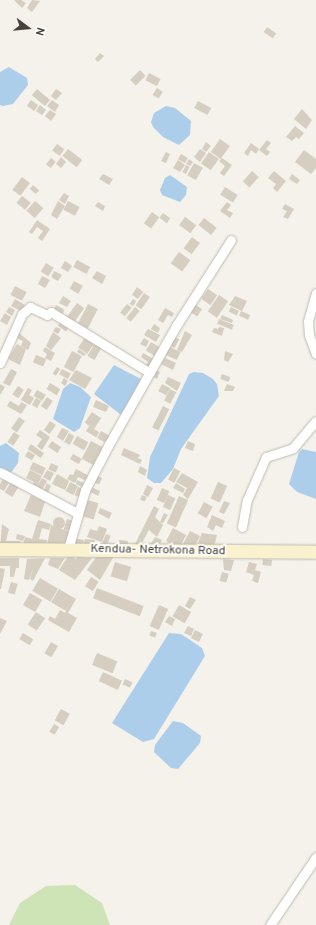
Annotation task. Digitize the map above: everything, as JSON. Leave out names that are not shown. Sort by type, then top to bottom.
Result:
[{"type":"main road","name":"Kendua- Netrokona Road","points":[[0,550],[68,549],[316,552]]},
{"type":"street","points":[[68,549],[77,513],[85,490],[109,444],[176,326],[231,240]]},
{"type":"street","points":[[316,293],[308,321],[309,335],[316,354]]},
{"type":"street","points":[[0,363],[22,314],[30,307],[47,315],[50,312],[150,373]]},
{"type":"street","points":[[242,527],[247,500],[266,457],[293,448],[316,421]]},
{"type":"street","points":[[0,472],[77,513]]},
{"type":"street","points":[[270,925],[316,857]]},
{"type":"green space","points":[[75,885],[102,903],[110,925],[9,925],[20,903],[46,886]]},
{"type":"water","points":[[9,67],[27,78],[28,85],[13,104],[3,106],[0,105],[0,72]]},
{"type":"water","points":[[166,106],[175,108],[191,121],[190,135],[179,145],[163,137],[153,127],[151,122],[154,113]]},
{"type":"water","points":[[170,175],[187,187],[186,195],[180,202],[162,195],[160,190],[165,178]]},
{"type":"water","points":[[114,365],[141,379],[125,418],[94,394]]},
{"type":"water","points":[[194,372],[203,373],[213,379],[217,384],[219,396],[181,449],[173,469],[161,483],[154,483],[147,478],[150,457],[189,374]]},
{"type":"water","points":[[70,383],[80,387],[91,397],[80,428],[74,432],[53,419],[63,389]]},
{"type":"water","points":[[6,443],[19,453],[18,463],[10,474],[0,470],[0,446]]},
{"type":"water","points":[[302,449],[316,452],[316,499],[297,492],[289,484],[299,452]]},
{"type":"water","points":[[169,633],[181,634],[202,648],[205,656],[154,739],[143,742],[112,723]]},
{"type":"water","points":[[173,721],[183,723],[201,736],[200,743],[178,769],[171,768],[154,752],[155,745]]},
{"type":"building","points":[[14,0],[21,0],[26,3],[22,8]]},
{"type":"building","points":[[32,0],[40,1],[32,12],[27,8]]},
{"type":"building","points":[[267,27],[276,33],[273,38],[264,32]]},
{"type":"building","points":[[100,53],[104,56],[98,62],[95,59]]},
{"type":"building","points":[[140,70],[146,76],[136,86],[130,80]]},
{"type":"building","points":[[149,73],[161,79],[157,86],[145,80]]},
{"type":"building","points":[[157,88],[163,92],[158,99],[153,95]]},
{"type":"building","points":[[37,89],[50,100],[45,106],[32,95]]},
{"type":"building","points":[[56,89],[62,93],[56,100],[51,96]]},
{"type":"building","points":[[31,100],[38,105],[34,111],[27,106]]},
{"type":"building","points":[[52,100],[59,105],[55,112],[47,106]]},
{"type":"building","points":[[198,101],[211,108],[207,115],[194,108]]},
{"type":"building","points":[[40,105],[46,110],[42,115],[36,111]]},
{"type":"building","points":[[302,109],[312,120],[306,129],[294,119]]},
{"type":"building","points":[[50,110],[56,114],[51,121],[45,116]]},
{"type":"building","points":[[295,126],[304,133],[299,139],[296,137],[292,141],[286,137]]},
{"type":"building","points":[[220,139],[230,146],[221,159],[211,152]]},
{"type":"building","points":[[267,140],[271,143],[266,149],[270,152],[267,156],[259,150]]},
{"type":"building","points":[[206,142],[211,146],[206,152],[202,149]]},
{"type":"building","points":[[251,143],[259,149],[256,154],[251,150],[248,156],[244,153]]},
{"type":"building","points":[[57,144],[64,149],[60,156],[52,150]]},
{"type":"building","points":[[68,149],[82,160],[77,167],[62,156]]},
{"type":"building","points":[[200,149],[206,153],[200,162],[194,157]]},
{"type":"building","points":[[304,150],[316,159],[316,168],[311,174],[295,162]]},
{"type":"building","points":[[166,152],[170,154],[166,163],[161,161]]},
{"type":"building","points":[[209,152],[219,159],[211,170],[201,163]]},
{"type":"building","points":[[181,154],[188,158],[185,163],[178,159]]},
{"type":"building","points":[[61,157],[66,162],[61,168],[56,164]]},
{"type":"building","points":[[51,158],[56,162],[51,168],[46,164]]},
{"type":"building","points":[[222,158],[232,165],[224,176],[220,173],[225,166],[219,161]]},
{"type":"building","points":[[189,159],[193,162],[190,166],[186,164]]},
{"type":"building","points":[[178,160],[185,165],[180,172],[173,168]]},
{"type":"building","points":[[194,163],[203,168],[196,180],[187,175]]},
{"type":"building","points":[[186,165],[190,167],[186,174],[182,172]]},
{"type":"building","points":[[252,171],[259,177],[250,187],[243,182]]},
{"type":"building","points":[[274,171],[286,181],[277,192],[273,188],[276,184],[268,178]]},
{"type":"building","points":[[103,174],[113,179],[109,185],[99,179]]},
{"type":"building","points":[[292,174],[300,180],[297,184],[289,179]]},
{"type":"building","points":[[22,177],[30,183],[20,196],[12,190]]},
{"type":"building","points":[[33,185],[39,190],[36,194],[30,189]]},
{"type":"building","points":[[225,187],[238,195],[233,203],[220,195]]},
{"type":"building","points":[[64,193],[69,196],[65,204],[59,200]]},
{"type":"building","points":[[22,196],[31,203],[25,210],[16,203]]},
{"type":"building","points":[[35,201],[43,208],[35,218],[26,211]]},
{"type":"building","points":[[58,201],[65,206],[57,219],[51,215]]},
{"type":"building","points":[[68,201],[80,207],[75,216],[63,210]]},
{"type":"building","points":[[98,202],[105,206],[103,211],[95,206]]},
{"type":"building","points":[[227,202],[231,205],[227,210],[233,213],[230,218],[220,211]]},
{"type":"building","points":[[285,204],[294,209],[288,219],[283,217],[287,211],[282,209]]},
{"type":"building","points":[[152,212],[159,217],[151,229],[144,223]]},
{"type":"building","points":[[163,213],[170,218],[167,223],[159,218]]},
{"type":"building","points":[[185,217],[196,225],[190,233],[179,225]]},
{"type":"building","points":[[204,218],[217,228],[211,235],[198,225]]},
{"type":"building","points":[[37,220],[50,229],[42,241],[38,238],[43,231],[37,227],[32,234],[29,232]]},
{"type":"building","points":[[192,237],[200,243],[192,254],[184,248]]},
{"type":"building","points":[[179,252],[190,260],[182,272],[171,263]]},
{"type":"building","points":[[77,260],[90,267],[86,274],[73,267]]},
{"type":"building","points":[[65,261],[72,266],[68,272],[61,268]]},
{"type":"building","points":[[46,263],[54,268],[48,276],[41,271]]},
{"type":"building","points":[[54,271],[62,275],[58,281],[51,277]]},
{"type":"building","points":[[97,271],[106,276],[102,284],[92,278]]},
{"type":"building","points":[[42,276],[50,280],[45,288],[38,284]]},
{"type":"building","points":[[74,281],[83,286],[78,294],[70,289]]},
{"type":"building","points":[[15,286],[27,292],[22,301],[10,295]]},
{"type":"building","points":[[137,287],[143,292],[138,299],[132,295]]},
{"type":"building","points":[[208,289],[217,295],[210,305],[201,299]]},
{"type":"building","points":[[144,293],[150,297],[141,309],[136,305]]},
{"type":"building","points":[[219,295],[228,301],[217,318],[208,312]]},
{"type":"building","points":[[63,296],[71,301],[67,307],[59,303]]},
{"type":"building","points":[[235,296],[247,301],[242,311],[229,305]]},
{"type":"building","points":[[15,299],[25,305],[21,311],[11,306]]},
{"type":"building","points":[[133,299],[136,301],[133,306],[130,304]]},
{"type":"building","points":[[77,303],[84,308],[72,325],[65,320]]},
{"type":"building","points":[[193,303],[202,309],[197,317],[188,310]]},
{"type":"building","points":[[88,304],[98,309],[88,329],[78,324]]},
{"type":"building","points":[[127,304],[132,308],[125,316],[120,313]]},
{"type":"building","points":[[56,305],[65,310],[61,317],[52,312]]},
{"type":"building","points":[[9,307],[15,310],[12,316],[6,312]]},
{"type":"building","points":[[135,307],[140,311],[131,322],[126,318]]},
{"type":"building","points":[[231,307],[239,311],[237,316],[229,311]]},
{"type":"building","points":[[165,308],[174,313],[172,317],[168,315],[163,323],[158,320]]},
{"type":"building","points":[[241,311],[250,315],[248,320],[239,316]]},
{"type":"building","points":[[5,313],[11,317],[7,325],[0,321]]},
{"type":"building","points":[[222,315],[233,320],[232,323],[220,319]]},
{"type":"building","points":[[219,319],[234,325],[232,330],[217,324]]},
{"type":"building","points":[[62,320],[70,326],[66,332],[58,326]]},
{"type":"building","points":[[154,324],[160,328],[158,333],[151,329]]},
{"type":"building","points":[[56,327],[61,329],[58,334],[53,331]]},
{"type":"building","points":[[219,327],[224,328],[222,336],[212,332],[214,328],[218,329]]},
{"type":"building","points":[[148,329],[160,335],[156,342],[144,335]]},
{"type":"building","points":[[185,331],[192,335],[182,352],[177,350]]},
{"type":"building","points":[[18,332],[31,343],[28,350],[21,346],[23,341],[15,337]]},
{"type":"building","points":[[53,332],[61,338],[51,350],[46,346]]},
{"type":"building","points":[[86,336],[95,342],[87,354],[78,348]]},
{"type":"building","points":[[173,336],[179,339],[175,348],[168,345]]},
{"type":"building","points":[[144,338],[149,341],[146,347],[140,344]]},
{"type":"building","points":[[151,342],[161,348],[156,357],[146,351]]},
{"type":"building","points":[[95,343],[102,347],[94,360],[88,356]]},
{"type":"building","points":[[17,344],[26,349],[20,365],[8,359]]},
{"type":"building","points":[[168,346],[181,352],[177,360],[164,354]]},
{"type":"building","points":[[45,347],[55,353],[51,361],[45,358],[47,354],[43,351]]},
{"type":"building","points":[[79,349],[86,354],[84,356],[77,352]]},
{"type":"building","points":[[72,351],[82,356],[74,372],[64,367]]},
{"type":"building","points":[[225,351],[233,354],[228,362],[224,360]]},
{"type":"building","points":[[143,353],[155,360],[150,369],[146,366],[148,362],[141,357]]},
{"type":"building","points":[[36,355],[46,359],[43,367],[33,362]]},
{"type":"building","points":[[165,358],[176,363],[173,370],[161,364]]},
{"type":"building","points":[[57,367],[60,369],[56,376],[53,374]]},
{"type":"building","points":[[11,369],[17,372],[10,386],[3,383]]},
{"type":"building","points":[[62,369],[71,374],[68,379],[59,374]]},
{"type":"building","points":[[76,370],[92,378],[85,389],[69,380]]},
{"type":"building","points":[[155,370],[160,372],[157,379],[152,376]]},
{"type":"building","points":[[222,374],[230,377],[229,382],[220,379]]},
{"type":"building","points":[[168,377],[181,383],[177,391],[165,383]]},
{"type":"building","points":[[64,378],[68,381],[65,386],[61,383]]},
{"type":"building","points":[[50,383],[60,389],[57,395],[46,389]]},
{"type":"building","points":[[0,384],[5,387],[0,395]]},
{"type":"building","points":[[162,384],[170,388],[166,395],[158,391]]},
{"type":"building","points":[[227,384],[235,387],[233,391],[224,391]]},
{"type":"building","points":[[18,386],[24,390],[18,398],[12,394]]},
{"type":"building","points":[[28,388],[32,390],[29,395],[34,398],[30,405],[21,400]]},
{"type":"building","points":[[170,389],[176,392],[170,404],[164,401]]},
{"type":"building","points":[[37,390],[46,395],[42,401],[34,396]]},
{"type":"building","points":[[47,397],[53,401],[47,410],[41,406]]},
{"type":"building","points":[[36,398],[41,401],[37,408],[32,405]]},
{"type":"building","points":[[96,400],[109,406],[106,412],[93,407]]},
{"type":"building","points":[[10,401],[19,406],[21,402],[27,405],[21,414],[7,406]]},
{"type":"building","points":[[163,406],[169,409],[158,431],[152,427]]},
{"type":"building","points":[[92,412],[101,418],[94,429],[85,423]]},
{"type":"building","points":[[19,417],[25,421],[17,433],[11,429]]},
{"type":"building","points":[[50,421],[56,425],[50,434],[44,430]]},
{"type":"building","points":[[89,426],[99,432],[96,437],[86,431]]},
{"type":"building","points":[[62,428],[69,431],[63,441],[57,437]]},
{"type":"building","points":[[40,430],[50,437],[42,450],[37,446],[42,439],[36,435]]},
{"type":"building","points":[[101,431],[110,436],[106,443],[97,438]]},
{"type":"building","points":[[14,432],[20,436],[13,446],[7,442]]},
{"type":"building","points":[[69,433],[74,436],[70,445],[64,442]]},
{"type":"building","points":[[77,436],[88,442],[84,450],[73,444]]},
{"type":"building","points":[[52,441],[61,447],[57,453],[48,447]]},
{"type":"building","points":[[91,441],[104,448],[95,466],[82,459]]},
{"type":"building","points":[[188,441],[195,444],[193,451],[185,448]]},
{"type":"building","points":[[31,444],[44,453],[41,458],[28,449]]},
{"type":"building","points":[[124,448],[140,455],[138,458],[142,460],[140,464],[121,455]]},
{"type":"building","points":[[28,451],[35,455],[32,460],[25,456]]},
{"type":"building","points":[[73,454],[82,459],[79,464],[70,459]]},
{"type":"building","points":[[33,462],[46,468],[42,475],[30,469]]},
{"type":"building","points":[[51,463],[58,466],[56,473],[48,469]]},
{"type":"building","points":[[140,466],[147,470],[145,476],[138,472]]},
{"type":"building","points":[[174,468],[180,471],[174,483],[168,480]]},
{"type":"building","points":[[76,469],[89,476],[87,481],[78,477],[75,483],[67,479],[70,474],[73,475]]},
{"type":"building","points":[[30,470],[42,476],[36,488],[32,486],[34,482],[26,478]]},
{"type":"building","points":[[47,470],[54,473],[50,481],[43,477]]},
{"type":"building","points":[[182,473],[198,482],[188,499],[183,495],[187,488],[176,482]]},
{"type":"building","points":[[57,474],[69,481],[65,490],[52,484]]},
{"type":"building","points":[[96,475],[102,478],[99,484],[93,481]]},
{"type":"building","points":[[4,477],[10,481],[4,491],[0,489],[0,484]]},
{"type":"building","points":[[42,478],[47,481],[41,491],[36,488]]},
{"type":"building","points":[[77,480],[86,484],[84,488],[76,484]]},
{"type":"building","points":[[11,482],[19,487],[12,497],[5,492]]},
{"type":"building","points":[[70,482],[78,486],[73,495],[65,491]]},
{"type":"building","points":[[218,482],[227,486],[220,503],[211,498]]},
{"type":"building","points":[[47,483],[51,486],[47,495],[43,492]]},
{"type":"building","points":[[176,483],[185,489],[183,493],[173,488]]},
{"type":"building","points":[[147,485],[153,488],[148,497],[143,494]]},
{"type":"building","points":[[78,487],[83,489],[79,497],[75,495]]},
{"type":"building","points":[[91,487],[100,491],[98,496],[89,492]]},
{"type":"building","points":[[162,488],[169,491],[164,503],[157,500]]},
{"type":"building","points":[[31,495],[45,502],[40,517],[24,511]]},
{"type":"building","points":[[142,495],[147,497],[145,502],[140,500]]},
{"type":"building","points":[[168,495],[175,498],[170,510],[163,507]]},
{"type":"building","points":[[179,496],[188,500],[176,527],[167,523]]},
{"type":"building","points":[[84,499],[98,503],[94,519],[79,515]]},
{"type":"building","points":[[224,501],[230,503],[224,514],[219,512]]},
{"type":"building","points":[[204,502],[213,507],[206,518],[198,513]]},
{"type":"building","points":[[154,506],[159,509],[155,517],[163,525],[157,537],[149,530],[153,522],[140,547],[135,544]]},
{"type":"building","points":[[100,508],[112,513],[109,519],[98,513]]},
{"type":"building","points":[[164,513],[168,515],[163,523],[160,522]]},
{"type":"building","points":[[212,515],[225,521],[222,528],[216,525],[213,531],[207,527]]},
{"type":"building","points":[[59,517],[63,519],[65,523],[63,527],[59,529],[55,527],[53,523],[55,519]]},
{"type":"building","points":[[67,519],[73,521],[69,531],[64,529]]},
{"type":"building","points":[[38,520],[51,524],[49,530],[42,528],[39,539],[47,540],[46,547],[23,545],[25,537],[32,539]]},
{"type":"building","points":[[2,524],[9,529],[6,541],[20,541],[20,548],[0,549]]},
{"type":"building","points":[[51,525],[70,532],[66,547],[47,546]]},
{"type":"building","points":[[99,526],[107,529],[102,542],[87,537],[90,529],[97,531]]},
{"type":"building","points":[[173,528],[186,535],[179,548],[166,541]]},
{"type":"building","points":[[190,531],[200,536],[195,546],[183,544]]},
{"type":"building","points":[[202,533],[217,535],[214,547],[197,545]]},
{"type":"building","points":[[17,534],[25,536],[23,541],[16,539]]},
{"type":"building","points":[[106,534],[111,536],[107,545],[102,543]]},
{"type":"building","points":[[155,537],[162,540],[157,549],[150,545]]},
{"type":"building","points":[[73,538],[84,540],[83,547],[72,545]]},
{"type":"building","points":[[85,539],[95,540],[93,547],[83,546]]},
{"type":"building","points":[[119,540],[128,541],[127,548],[118,547]]},
{"type":"building","points":[[69,555],[76,559],[78,557],[92,558],[75,580],[59,570]]},
{"type":"building","points":[[114,556],[100,580],[87,570],[96,557]]},
{"type":"building","points":[[0,558],[19,558],[19,568],[16,568],[14,577],[10,577],[10,566],[0,566]]},
{"type":"building","points":[[45,558],[33,581],[30,579],[34,566],[29,580],[24,579],[27,559]]},
{"type":"building","points":[[50,558],[65,558],[58,569],[48,565]]},
{"type":"building","points":[[223,559],[234,560],[231,571],[224,570]]},
{"type":"building","points":[[263,559],[272,560],[271,566],[262,565]]},
{"type":"building","points":[[115,562],[131,567],[127,581],[111,576]]},
{"type":"building","points":[[249,562],[257,564],[255,570],[261,572],[258,583],[252,581],[254,575],[246,572]]},
{"type":"building","points":[[0,568],[5,569],[1,589],[0,589]]},
{"type":"building","points":[[222,572],[229,574],[226,583],[220,581]]},
{"type":"building","points":[[91,577],[99,582],[93,591],[85,586]]},
{"type":"building","points":[[40,578],[58,589],[50,602],[32,591]]},
{"type":"building","points":[[11,582],[18,584],[15,595],[8,593]]},
{"type":"building","points":[[97,588],[144,606],[140,616],[93,598]]},
{"type":"building","points":[[59,589],[76,599],[68,613],[77,618],[69,632],[48,620],[50,616],[55,619],[60,610],[65,613],[66,611],[51,602]]},
{"type":"building","points":[[30,593],[42,600],[35,612],[23,605]]},
{"type":"building","points":[[190,597],[196,600],[190,609],[185,606]]},
{"type":"building","points":[[159,605],[168,609],[159,630],[150,626]]},
{"type":"building","points":[[179,605],[191,612],[185,623],[172,616]]},
{"type":"building","points":[[36,612],[45,618],[37,631],[28,624]]},
{"type":"building","points":[[169,616],[175,619],[172,626],[165,622]]},
{"type":"building","points":[[0,618],[7,621],[0,634]]},
{"type":"building","points":[[188,626],[194,629],[191,636],[184,633]]},
{"type":"building","points":[[195,630],[203,634],[199,642],[191,638]]},
{"type":"building","points":[[151,631],[157,633],[155,638],[149,636]]},
{"type":"building","points":[[23,633],[33,639],[30,645],[19,639]]},
{"type":"building","points":[[51,642],[58,646],[51,657],[44,653]]},
{"type":"building","points":[[97,653],[117,661],[113,673],[92,665]]},
{"type":"building","points":[[103,672],[122,681],[118,690],[99,681]]},
{"type":"building","points":[[125,679],[132,682],[130,688],[123,685]]},
{"type":"building","points":[[61,709],[70,714],[63,725],[55,720]]},
{"type":"building","points":[[54,724],[59,727],[55,735],[49,732]]}]
